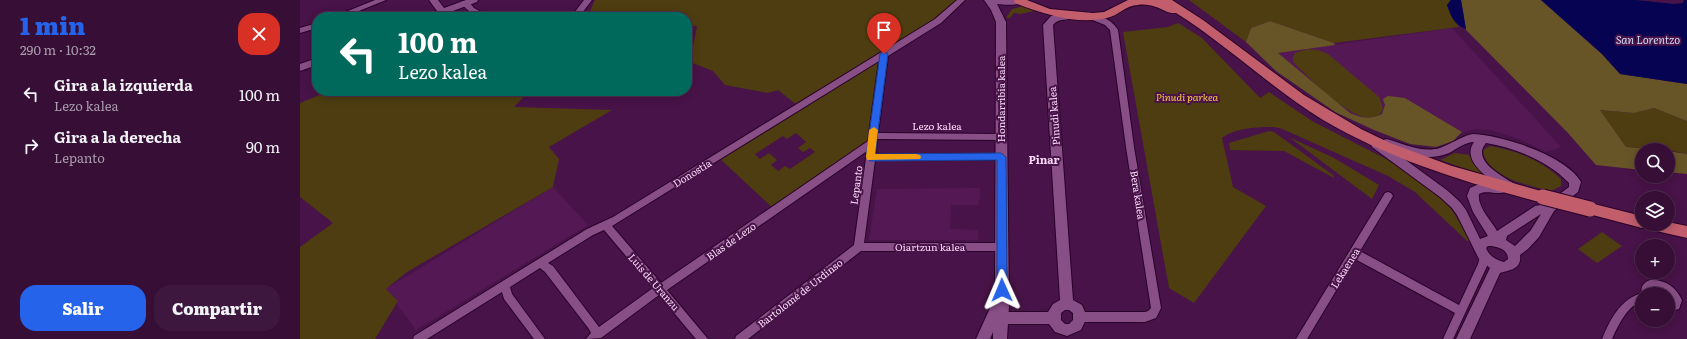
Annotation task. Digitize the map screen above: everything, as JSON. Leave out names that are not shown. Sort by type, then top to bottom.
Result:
[{"type":"main road","points":[[990,0],[1006,2],[1019,1],[1048,12],[1093,18],[1108,15],[1131,2],[1142,0],[1153,1],[1166,6],[1229,44]]},
{"type":"main road","name":"Hondarribia kalea","points":[[990,0],[1001,22],[1002,318],[1000,339]]},
{"type":"main road","points":[[1164,0],[1186,13]]},
{"type":"main road","points":[[1171,0],[1186,13],[1300,98],[1336,121],[1369,139],[1441,168],[1484,182],[1519,191],[1546,203],[1590,209],[1635,220]]},
{"type":"main road","points":[[1001,22],[1007,11],[1019,1]]},
{"type":"main road","points":[[1675,229],[1687,232]]},
{"type":"main road","name":"Hondarribia kalea","points":[[983,339],[1002,296]]},
{"type":"street","points":[[350,12],[382,0]]},
{"type":"street","points":[[433,0],[442,12],[474,0]]},
{"type":"street","points":[[579,12],[588,0]]},
{"type":"street","name":"Donostia","points":[[418,339],[590,232],[616,220],[938,21],[961,0]]},
{"type":"street","points":[[465,3],[471,10],[475,12]]},
{"type":"street","name":"Pinudi kalea","points":[[1067,305],[1048,25],[1054,18],[1070,16]]},
{"type":"street","name":"Bera kalea","points":[[1081,317],[1146,317],[1152,315],[1156,308],[1130,147],[1114,30],[1113,26],[1104,20],[1093,18]]},
{"type":"street","points":[[300,31],[312,26]]},
{"type":"street","name":"Lepanto","points":[[859,247],[884,54]]},
{"type":"street","points":[[300,68],[312,63]]},
{"type":"street","name":"Lezo kalea","points":[[872,140],[1001,137]]},
{"type":"street","points":[[1369,139],[1424,153],[1443,151],[1472,138],[1490,139],[1512,145],[1540,158],[1570,176],[1575,182],[1574,189],[1546,203],[1502,233],[1498,242]]},
{"type":"street","points":[[1369,139],[1419,175],[1456,205],[1462,213],[1475,241],[1482,252],[1491,263],[1506,267],[1514,262],[1513,253],[1508,247],[1498,242],[1485,241],[1482,252],[1484,264],[1448,339]]},
{"type":"street","points":[[1482,139],[1476,146],[1475,150],[1477,158],[1482,166],[1489,173],[1519,191]]},
{"type":"street","name":"Blas de Lezo","points":[[594,337],[872,140]]},
{"type":"street","points":[[870,157],[1001,157]]},
{"type":"street","points":[[1498,242],[1475,208],[1473,194],[1475,190],[1479,188],[1519,191]]},
{"type":"street","name":"Lekaenea","points":[[1301,339],[1388,196]]},
{"type":"street","points":[[1513,253],[1520,250],[1528,243],[1546,216],[1546,203]]},
{"type":"street","name":"Luis de Uranzu","points":[[605,225],[703,339]]},
{"type":"street","name":"Oiartzun kalea","points":[[859,247],[1002,247]]},
{"type":"street","name":"Bartolomé de Urdinso","points":[[740,339],[859,247]]},
{"type":"street","points":[[1354,253],[1452,307],[1462,311]]},
{"type":"street","points":[[540,263],[549,269],[593,326],[594,337]]},
{"type":"street","points":[[1463,339],[1496,269],[1500,266]]},
{"type":"street","points":[[1648,287],[1650,284],[1659,284],[1664,287]]},
{"type":"street","points":[[504,285],[508,296],[540,339]]},
{"type":"street","points":[[1675,295],[1677,300],[1675,306]]},
{"type":"street","points":[[1607,339],[1613,326],[1630,302],[1635,298]]},
{"type":"street","points":[[1067,305],[1077,308],[1081,317],[1079,325],[1068,334],[1058,326],[1053,318],[1057,308],[1067,305]]},
{"type":"street","points":[[990,339],[994,327],[1002,318],[1053,318]]},
{"type":"shaded area","points":[[1461,0],[1541,0],[1602,54],[1620,74],[1687,84],[1687,121],[1654,108],[1634,113],[1600,110],[1626,147],[1635,148],[1635,169],[1596,165],[1568,133],[1466,30]]},
{"type":"shaded area","points":[[1270,21],[1334,43],[1335,45],[1278,53],[1350,113],[1362,117],[1374,117],[1382,114],[1385,105],[1383,99],[1388,96],[1405,98],[1462,132],[1453,141],[1436,147],[1410,144],[1374,130],[1335,112],[1276,71],[1246,42],[1251,28]]},
{"type":"shaded area","points":[[1452,28],[1561,147],[1546,152],[1519,139],[1491,130],[1476,129],[1462,132],[1405,98],[1385,104],[1382,115],[1374,118],[1363,119],[1350,113],[1277,53]]},
{"type":"shaded area","points":[[1675,152],[1687,154],[1687,174],[1675,173]]},
{"type":"shaded area","points":[[553,187],[588,225],[416,330],[386,289]]},
{"type":"shaded area","points":[[980,188],[979,205],[951,205],[950,229],[978,230],[978,240],[869,240],[877,189]]},
{"type":"green space","points":[[595,0],[967,0],[797,105],[778,90],[768,93],[725,85],[713,71],[692,63],[692,52],[697,26],[692,26],[692,12],[590,11]]},
{"type":"green space","points":[[1189,0],[1451,0],[1447,5],[1451,16],[1459,27],[1334,43],[1270,21],[1251,28],[1246,42]]},
{"type":"green space","points":[[1024,6],[1034,11],[1020,14],[1014,13],[1010,18],[1006,18],[1012,9]]},
{"type":"green space","name":"Pinudi parkea","points":[[1178,23],[1202,38],[1260,98],[1269,92],[1312,121],[1388,160],[1436,192],[1452,210],[1471,241],[1467,241],[1415,192],[1388,176],[1280,128],[1250,128],[1234,132],[1222,138],[1233,187],[1266,206],[1194,303],[1169,288],[1123,32],[1168,27]]},
{"type":"green space","points":[[1308,49],[1318,50],[1328,54],[1379,97],[1383,109],[1375,117],[1365,117],[1352,112],[1324,91],[1293,62],[1295,53]]},
{"type":"green space","points":[[884,54],[872,143],[775,210],[718,157]],"holes":[[[796,133],[806,142],[798,148],[803,152],[810,148],[815,152],[790,169],[785,166],[778,171],[771,165],[777,160],[769,153],[760,159],[755,154],[783,136],[787,139]]]},
{"type":"green space","points":[[317,96],[524,96],[514,107],[612,110],[549,147],[559,159],[553,187],[407,272],[386,289],[398,301],[375,339],[300,339],[300,247],[333,223],[300,197],[300,103]]},
{"type":"green space","points":[[1654,108],[1687,121],[1687,154],[1675,151],[1675,143],[1635,143],[1635,148],[1626,147],[1600,110],[1634,113]]},
{"type":"green space","points":[[1269,131],[1274,132],[1333,175],[1334,178],[1284,151],[1230,150],[1229,143]]},
{"type":"green space","points":[[1289,137],[1334,158],[1379,185],[1372,199]]},
{"type":"green space","points":[[1490,146],[1519,153],[1546,167],[1561,179],[1561,186],[1551,191],[1520,183],[1500,174],[1491,167],[1486,160],[1483,150]]},
{"type":"green space","points":[[1455,153],[1469,155],[1484,175],[1440,160]]},
{"type":"green space","points":[[1602,232],[1622,246],[1597,263],[1578,249]]},
{"type":"water","points":[[1451,0],[1461,0],[1466,29],[1456,23],[1452,16],[1447,5]]},
{"type":"water","name":"San Lorentzo","points":[[1541,0],[1636,0],[1674,4],[1683,3],[1684,0],[1687,0],[1687,84],[1620,74],[1602,54]]},
{"type":"slow traffic","points":[[874,130],[870,157],[916,157]]},
{"type":"district","name":"Pinar","points":[[1044,160]]},
{"type":"route","points":[[884,54],[870,157],[1001,157],[1002,290]]}]
